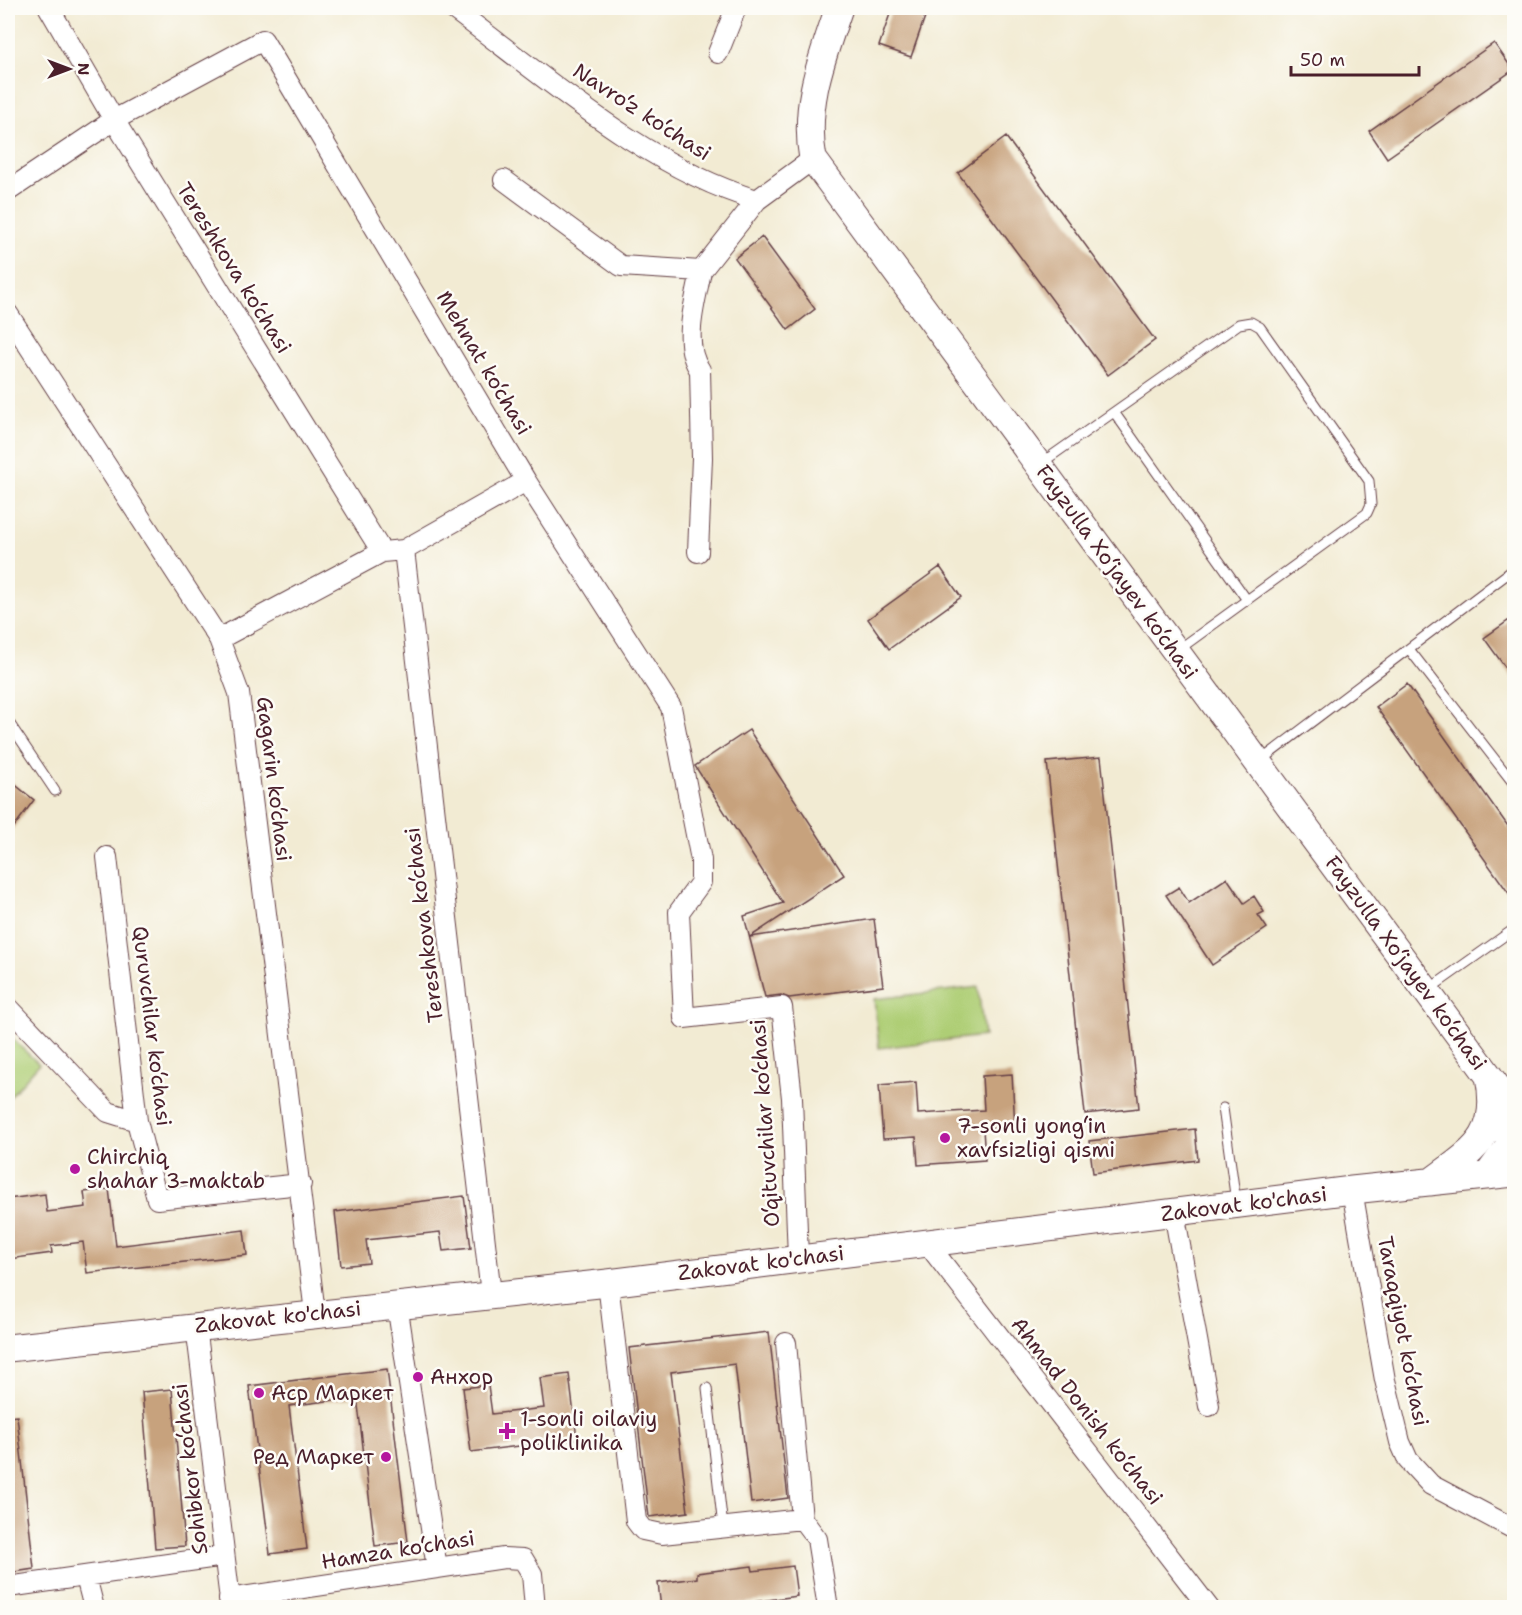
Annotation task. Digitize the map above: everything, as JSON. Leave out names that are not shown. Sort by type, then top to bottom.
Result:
[{"type":"main road","points":[[813,159],[810,131],[813,87],[839,8]]},
{"type":"main road","name":"Fayzulla Xo‘jayev ko‘chasi","points":[[813,159],[1515,1110]]},
{"type":"main road","points":[[1430,1183],[1471,1152],[1484,1137],[1492,1113],[1492,1093],[1488,1075]]},
{"type":"main road","points":[[1487,1176],[1508,1148],[1515,1119]]},
{"type":"main road","name":"Zakovat ko'chasi","points":[[8,1348],[397,1304],[608,1283],[1236,1204],[1515,1173]]},
{"type":"street","name":"Tereshkova ko‘chasi","points":[[49,8],[114,120],[382,552]]},
{"type":"street","name":"Navro‘z ko‘chasi","points":[[452,8],[603,120],[685,173],[725,191],[757,200]]},
{"type":"street","points":[[718,53],[736,8]]},
{"type":"street","name":"Mehnat ko‘chasi","points":[[114,120],[263,40],[526,481],[671,707]]},
{"type":"street","points":[[8,191],[114,120]]},
{"type":"street","points":[[698,552],[702,458],[700,370],[694,362],[691,327],[701,271],[757,200],[813,159]]},
{"type":"street","points":[[504,180],[621,266],[701,271]]},
{"type":"street","name":"Gagarin ko‘chasi","points":[[8,314],[219,639],[239,693],[315,1313]]},
{"type":"street","points":[[219,639],[382,552],[404,550],[526,481]]},
{"type":"street","name":"Tereshkova ko‘chasi","points":[[404,550],[491,1294]]},
{"type":"street","name":"O‘qituvchilar ko‘chasi","points":[[671,707],[701,860],[701,882],[679,912],[684,1018],[782,1007],[792,1098],[798,1258]]},
{"type":"street","name":"Quruvchilar ko‘chasi","points":[[107,857],[137,1121],[158,1199],[301,1184]]},
{"type":"street","points":[[8,1007],[108,1112],[137,1121]]},
{"type":"street","name":"Taraqqiyot ko‘chasi","points":[[1352,1190],[1385,1380],[1400,1442],[1408,1460],[1431,1485],[1515,1529]]},
{"type":"street","points":[[1174,1212],[1209,1406]]},
{"type":"street","name":"Ahmad Donish ko‘chasi","points":[[927,1243],[1209,1608]]},
{"type":"street","points":[[608,1283],[636,1521],[644,1530],[662,1534],[802,1519]]},
{"type":"street","points":[[397,1304],[437,1568]]},
{"type":"street","name":"Sohibkor ko‘chasi","points":[[196,1326],[230,1603]]},
{"type":"street","points":[[786,1343],[802,1519],[817,1539],[828,1608]]},
{"type":"street","points":[[8,1587],[225,1556]]},
{"type":"street","name":"Hamza ko‘chasi","points":[[230,1603],[504,1558],[523,1559],[532,1574],[536,1608]]},
{"type":"street","points":[[86,1577],[94,1608]]},
{"type":"lane","points":[[1038,465],[1239,324],[1251,322],[1260,327],[1369,481],[1371,504],[1367,513],[1176,651]]},
{"type":"lane","points":[[1114,412],[1247,600]]},
{"type":"lane","points":[[1258,763],[1515,569]]},
{"type":"lane","points":[[1409,649],[1515,784]]},
{"type":"lane","points":[[8,721],[55,790]]},
{"type":"lane","points":[[1426,991],[1515,929]]},
{"type":"lane","points":[[1223,1108],[1236,1204]]},
{"type":"lane","points":[[706,1388],[723,1527]]},
{"type":"green space","points":[[978,987],[984,1036],[879,1048],[874,999]]},
{"type":"green space","points":[[8,1035],[39,1064],[8,1099]]},
{"type":"building","points":[[892,8],[928,8],[911,57],[879,46]]},
{"type":"building","points":[[1494,43],[1513,70],[1387,158],[1369,131]]},
{"type":"building","points":[[1006,137],[1155,340],[1108,375],[958,173]]},
{"type":"building","points":[[762,237],[815,309],[788,330],[735,258]]},
{"type":"building","points":[[940,567],[961,597],[889,649],[868,619]]},
{"type":"building","points":[[1515,616],[1515,681],[1484,638]]},
{"type":"building","points":[[1407,684],[1515,836],[1515,902],[1376,707]]},
{"type":"building","points":[[749,730],[844,875],[750,937],[874,919],[883,986],[789,998],[781,995],[765,997],[744,916],[783,903],[695,766]]},
{"type":"building","points":[[1101,757],[1139,1108],[1085,1114],[1047,762]]},
{"type":"building","points":[[8,779],[34,800],[8,835]]},
{"type":"building","points":[[1227,878],[1244,903],[1254,896],[1264,912],[1258,915],[1267,928],[1212,965],[1166,895],[1179,887],[1189,903]]},
{"type":"building","points":[[1012,1074],[1015,1127],[983,1129],[985,1160],[918,1165],[916,1137],[883,1139],[879,1085],[916,1082],[918,1114],[984,1110],[982,1076]]},
{"type":"building","points":[[1195,1129],[1198,1160],[1093,1173],[1089,1141]]},
{"type":"building","points":[[109,1189],[116,1246],[244,1230],[247,1255],[87,1273],[83,1242],[51,1246],[52,1253],[9,1259],[8,1199],[45,1194],[47,1212],[86,1207],[84,1192]]},
{"type":"building","points":[[464,1196],[471,1248],[443,1251],[440,1232],[366,1240],[369,1263],[341,1266],[335,1212]]},
{"type":"building","points":[[769,1332],[788,1498],[751,1503],[735,1364],[671,1372],[688,1512],[649,1517],[629,1348]]},
{"type":"building","points":[[387,1369],[408,1542],[375,1546],[357,1397],[289,1406],[307,1549],[270,1554],[249,1386]]},
{"type":"building","points":[[569,1374],[577,1439],[471,1452],[463,1388],[488,1385],[492,1414],[544,1408],[540,1378]]},
{"type":"building","points":[[172,1389],[185,1546],[155,1548],[142,1392]]},
{"type":"building","points":[[17,1416],[34,1569],[8,1573],[8,1417]]},
{"type":"building","points":[[752,1566],[753,1571],[793,1566],[797,1596],[708,1608],[661,1608],[658,1583],[697,1578],[697,1573]]},
{"type":"place","name":"7-sonli yong‘in xavfsizligi qismi","points":[[945,1138]]},
{"type":"place","name":"Chirchiq shahar 3-maktab","points":[[75,1169]]},
{"type":"place","name":"Анхор","points":[[418,1377]]},
{"type":"place","name":"Аср Маркет","points":[[259,1393]]},
{"type":"place","name":"1-sonli oilaviy poliklinika","points":[[507,1431]]},
{"type":"place","name":"Ред Маркет","points":[[386,1457]]}]
